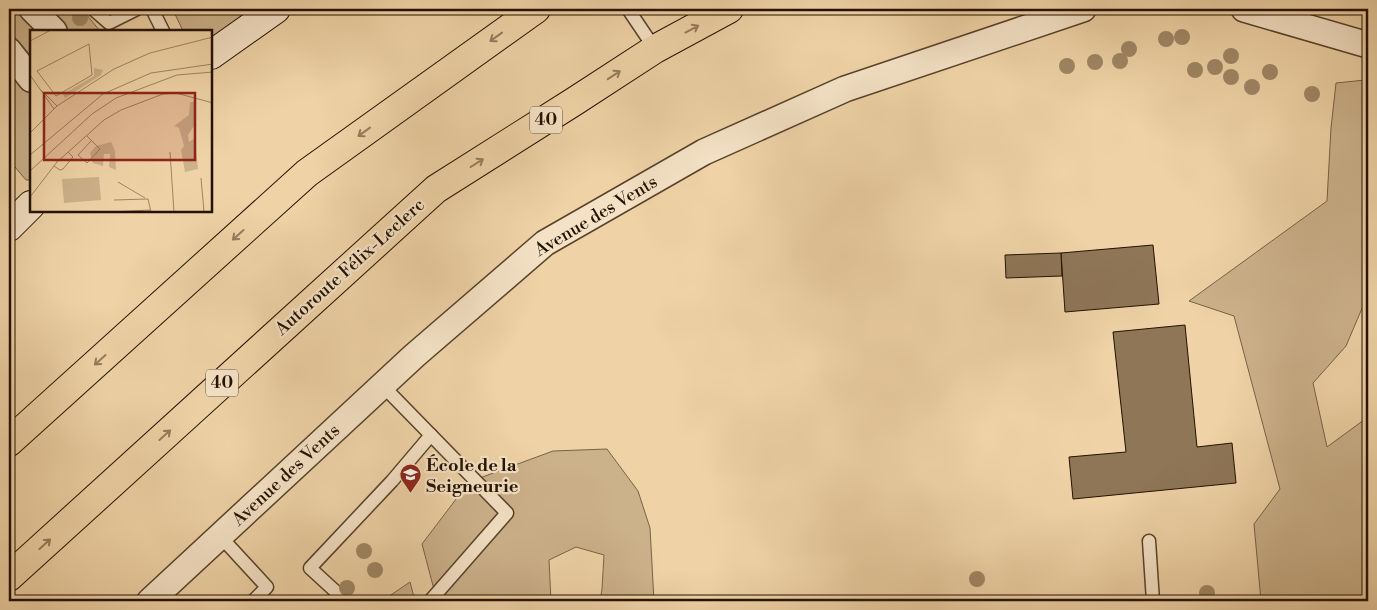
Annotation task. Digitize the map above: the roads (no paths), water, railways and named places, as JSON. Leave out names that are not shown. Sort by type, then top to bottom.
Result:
[{"type":"highway","points":[[9,442],[306,173],[536,9]]},
{"type":"highway","name":"Autoroute Félix-Leclerc","points":[[9,577],[436,189],[655,49],[729,9]]},
{"type":"street","points":[[32,9],[53,30]]},
{"type":"street","points":[[212,54],[276,9]]},
{"type":"street","name":"Avenue des Vents","points":[[150,601],[414,356],[545,243],[704,152],[845,89],[1083,9]]},
{"type":"street","points":[[1244,9],[1368,46]]},
{"type":"street","points":[[9,51],[30,78]]},
{"type":"street","points":[[9,227],[30,206]]},
{"type":"lane","points":[[93,9],[109,23],[136,9]]},
{"type":"lane","points":[[152,9],[162,30]]},
{"type":"lane","points":[[628,9],[655,49]]},
{"type":"lane","points":[[383,386],[507,513],[430,601]]},
{"type":"lane","points":[[346,601],[310,568],[392,481],[431,435]]},
{"type":"lane","points":[[220,536],[266,587],[253,601]]},
{"type":"lane","points":[[1149,541],[1154,601]]},
{"type":"place","name":"École de la Seigneurie","points":[[410,494]]}]
